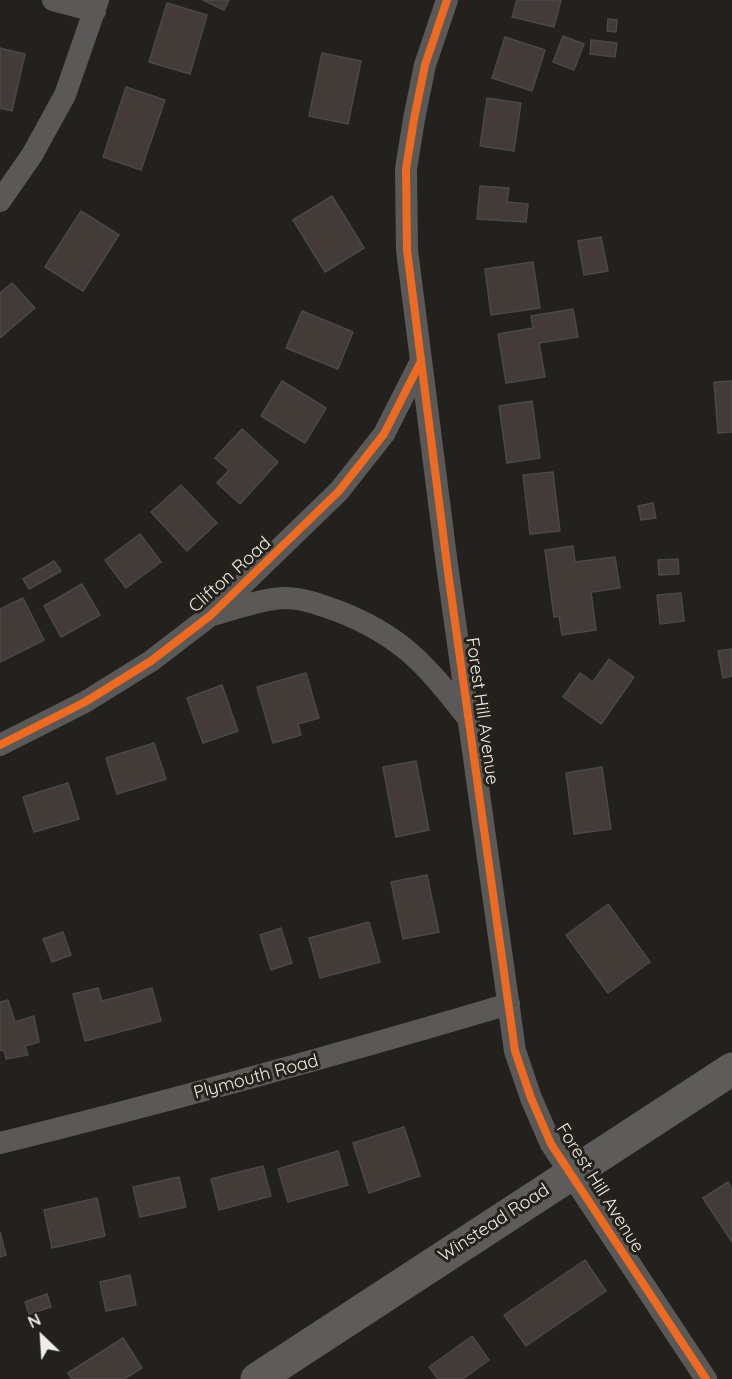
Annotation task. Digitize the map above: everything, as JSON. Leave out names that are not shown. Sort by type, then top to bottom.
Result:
[{"type":"street","points":[[0,201],[32,155],[65,95],[97,6],[53,0]]},
{"type":"street","name":"Forest Hill Avenue","points":[[447,0],[425,65],[406,169],[406,250],[515,1051],[531,1098],[551,1144],[706,1379]]},
{"type":"street","name":"Clifton Road","points":[[0,745],[85,702],[151,661],[211,615],[339,491],[384,434],[420,363]]},
{"type":"street","points":[[211,615],[284,598],[315,602],[383,631],[407,648],[434,674],[468,717]]},
{"type":"street","name":"Plymouth Road","points":[[0,1143],[281,1071],[509,1004]]},
{"type":"street","name":"Winstead Road","points":[[257,1379],[732,1069]]},
{"type":"building","points":[[203,0],[229,0],[224,10]]},
{"type":"building","points":[[517,0],[561,0],[554,27],[512,17]]},
{"type":"building","points":[[167,3],[207,15],[190,74],[149,62]]},
{"type":"building","points":[[608,19],[617,20],[616,32],[607,31]]},
{"type":"building","points":[[563,36],[584,44],[574,70],[553,62]]},
{"type":"building","points":[[505,37],[545,50],[532,91],[492,78]]},
{"type":"building","points":[[591,40],[617,43],[615,57],[590,54]]},
{"type":"building","points":[[0,48],[25,54],[12,111],[0,108]]},
{"type":"building","points":[[322,53],[361,61],[348,124],[309,116]]},
{"type":"building","points":[[126,87],[165,100],[141,170],[103,157]]},
{"type":"building","points":[[487,98],[521,103],[514,151],[480,146]]},
{"type":"building","points":[[480,186],[509,188],[507,202],[528,204],[526,222],[477,219]]},
{"type":"building","points":[[332,196],[364,248],[325,272],[293,220]]},
{"type":"building","points":[[81,211],[119,235],[83,291],[45,267]]},
{"type":"building","points":[[601,237],[608,271],[584,275],[578,241]]},
{"type":"building","points":[[533,262],[540,308],[491,315],[485,269]]},
{"type":"building","points":[[12,283],[35,308],[0,338],[0,293]]},
{"type":"building","points":[[573,309],[578,337],[539,343],[545,377],[506,383],[498,334],[533,328],[531,316]]},
{"type":"building","points":[[302,311],[353,332],[338,369],[286,348]]},
{"type":"building","points":[[282,381],[326,408],[305,443],[261,416]]},
{"type":"building","points":[[732,381],[732,432],[718,433],[714,382]]},
{"type":"building","points":[[532,401],[540,458],[507,463],[499,406]]},
{"type":"building","points":[[242,429],[278,462],[240,504],[217,483],[229,470],[215,458]]},
{"type":"building","points":[[553,472],[560,531],[530,534],[523,475]]},
{"type":"building","points":[[181,485],[217,523],[187,551],[151,512]]},
{"type":"building","points":[[653,503],[656,518],[641,520],[638,506]]},
{"type":"building","points":[[140,534],[161,562],[126,588],[105,560]]},
{"type":"building","points":[[573,546],[575,562],[615,557],[620,588],[591,592],[596,630],[562,635],[559,616],[554,617],[545,550]]},
{"type":"building","points":[[678,559],[679,574],[659,575],[658,560]]},
{"type":"building","points":[[54,561],[61,571],[29,589],[23,579]]},
{"type":"building","points":[[82,584],[100,615],[61,637],[44,606]]},
{"type":"building","points":[[681,593],[684,621],[660,624],[657,595]]},
{"type":"building","points":[[23,598],[44,640],[0,662],[0,609]]},
{"type":"building","points":[[732,649],[732,676],[723,678],[718,651]]},
{"type":"building","points":[[609,659],[634,677],[601,724],[563,697],[580,673],[593,682]]},
{"type":"building","points":[[306,673],[319,718],[298,724],[301,735],[273,743],[257,687]]},
{"type":"building","points":[[222,685],[238,731],[203,743],[187,698]]},
{"type":"building","points":[[154,743],[166,779],[117,794],[106,758]]},
{"type":"building","points":[[416,761],[429,830],[396,837],[383,767]]},
{"type":"building","points":[[602,767],[611,829],[574,834],[566,773]]},
{"type":"building","points":[[68,783],[79,819],[34,832],[23,797]]},
{"type":"building","points":[[427,875],[439,932],[403,939],[391,882]]},
{"type":"building","points":[[608,904],[650,962],[608,993],[566,935]]},
{"type":"building","points":[[369,922],[380,962],[320,978],[309,938]]},
{"type":"building","points":[[281,928],[292,963],[271,970],[260,935]]},
{"type":"building","points":[[63,932],[71,955],[52,962],[43,939]]},
{"type":"building","points":[[98,988],[102,1001],[152,988],[161,1021],[85,1041],[73,994]]},
{"type":"building","points":[[8,1000],[15,1022],[34,1016],[39,1042],[25,1046],[28,1055],[6,1059],[4,1050],[0,1051],[0,1002]]},
{"type":"building","points":[[404,1127],[420,1176],[369,1193],[353,1143]]},
{"type":"building","points":[[338,1151],[348,1185],[288,1202],[278,1169]]},
{"type":"building","points":[[263,1166],[271,1196],[219,1210],[211,1179]]},
{"type":"building","points":[[179,1177],[186,1207],[140,1217],[133,1187]]},
{"type":"building","points":[[728,1182],[732,1189],[732,1242],[703,1198]]},
{"type":"building","points":[[97,1198],[105,1236],[52,1248],[44,1210]]},
{"type":"building","points":[[0,1232],[6,1255],[0,1257]]},
{"type":"building","points":[[585,1260],[606,1291],[526,1346],[504,1315]]},
{"type":"building","points":[[130,1275],[136,1305],[106,1311],[100,1282]]},
{"type":"building","points":[[47,1294],[51,1307],[29,1314],[25,1302]]},
{"type":"building","points":[[472,1336],[489,1360],[463,1379],[438,1379],[429,1367]]},
{"type":"building","points":[[123,1338],[142,1368],[124,1379],[72,1379],[68,1373]]},
{"type":"cycle path","points":[[447,0],[425,65],[414,119],[406,169],[407,250],[447,565],[515,1051],[531,1098],[551,1144],[706,1379]]},
{"type":"cycle path","points":[[0,745],[85,702],[151,661],[211,615],[339,491],[384,434],[420,363]]}]
